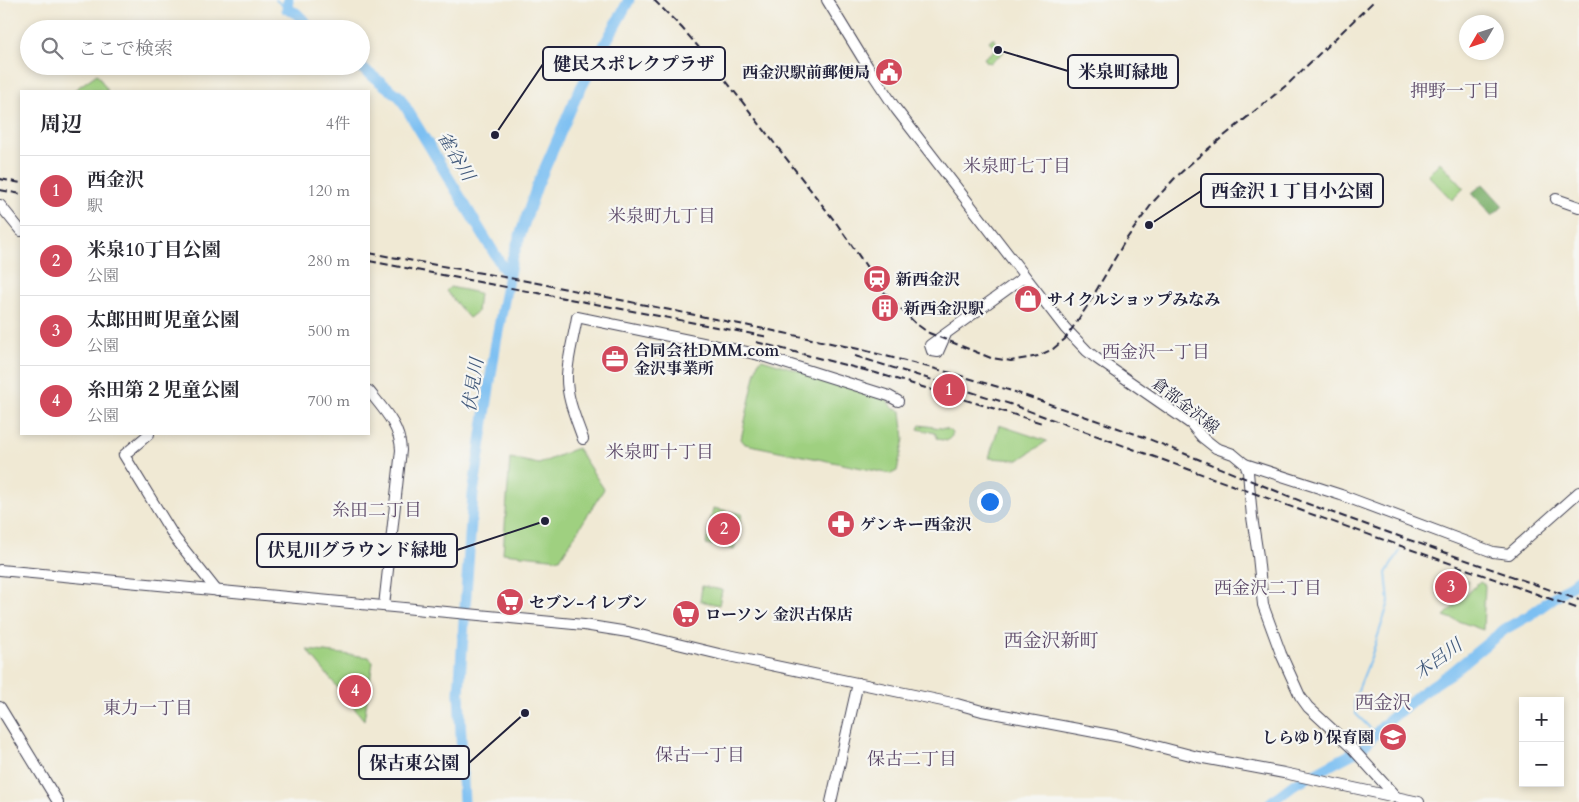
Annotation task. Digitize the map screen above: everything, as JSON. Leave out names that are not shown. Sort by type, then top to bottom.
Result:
[{"type":"street","name":"倉部金沢線","points":[[827,0],[896,109],[1065,328],[1087,351],[1191,424],[1202,437],[1216,448],[1233,454],[1245,464],[1341,495],[1493,552],[1508,554],[1579,492]]},
{"type":"street","points":[[1556,199],[1579,207]]},
{"type":"street","points":[[0,205],[20,230]]},
{"type":"street","points":[[946,334],[1024,277]]},
{"type":"street","points":[[584,439],[574,414],[567,375],[578,317],[756,354],[889,396],[898,401]]},
{"type":"street","points":[[370,392],[394,424],[401,437],[402,450],[384,606]]},
{"type":"street","points":[[148,435],[124,455],[174,538],[217,591]]},
{"type":"street","points":[[1245,464],[1248,472],[1263,605],[1269,625],[1304,702],[1351,747],[1399,800]]},
{"type":"street","points":[[0,570],[444,611],[584,625],[628,632],[719,654],[957,704],[982,711],[1121,737],[1198,757],[1313,779],[1399,800],[1419,802]]},
{"type":"street","points":[[831,802],[858,683]]},
{"type":"street","points":[[0,707],[58,802]]},
{"type":"green space","points":[[993,38],[1004,52],[990,63],[984,58],[996,49],[989,41]]},
{"type":"green space","points":[[98,75],[107,90],[74,90]]},
{"type":"green space","points":[[1440,162],[1464,188],[1452,200],[1428,175]]},
{"type":"green space","points":[[1483,184],[1503,206],[1492,216],[1472,193]]},
{"type":"green space","points":[[450,287],[479,293],[477,312],[469,318],[446,291]]},
{"type":"green space","points":[[762,359],[886,398],[892,408],[901,411],[904,439],[897,471],[891,474],[745,444],[741,439],[758,362]]},
{"type":"green space","points":[[920,425],[948,429],[952,436],[947,441],[938,439],[935,433],[918,429]]},
{"type":"green space","points":[[999,425],[1047,441],[1019,460],[989,458]]},
{"type":"green space","points":[[577,448],[604,489],[560,559],[503,553],[510,458],[539,464]]},
{"type":"green space","points":[[713,508],[742,514],[734,550],[706,544]]},
{"type":"green space","points":[[1445,573],[1469,581],[1450,599],[1438,594]]},
{"type":"green space","points":[[1480,582],[1485,585],[1483,630],[1444,616]]},
{"type":"green space","points":[[702,586],[722,590],[719,605],[700,601]]},
{"type":"green space","points":[[307,650],[369,657],[373,662],[364,720]]},
{"type":"waterway","points":[[276,0],[287,9]]},
{"type":"waterway","name":"雀谷川","points":[[288,0],[287,9],[296,13],[303,20]]},
{"type":"waterway","name":"伏見川","points":[[464,802],[459,693],[473,494],[496,342],[512,259],[537,186],[576,97],[629,0]]},
{"type":"waterway","name":"雀谷川","points":[[370,74],[399,96],[508,276]]},
{"type":"waterway","points":[[1376,734],[1356,714],[1354,700],[1370,660],[1389,602],[1386,573],[1400,551]]},
{"type":"waterway","name":"木呂川","points":[[1271,802],[1293,785],[1361,749],[1388,721],[1420,694],[1451,673],[1505,629],[1530,615],[1579,579]]},
{"type":"railway","points":[[654,0],[682,28],[713,64],[837,224],[884,292],[915,323],[929,333],[991,358],[1011,361],[1038,356],[1053,349],[1065,339],[1086,308],[1125,241],[1154,201],[1175,178],[1288,84],[1375,0]]},
{"type":"railway","points":[[0,179],[20,183]]},
{"type":"railway","points":[[0,190],[20,194]]},
{"type":"railway","points":[[370,253],[532,282],[784,333],[863,350],[951,373],[1012,391],[1144,437],[1308,504],[1579,600]]},
{"type":"railway","points":[[370,261],[769,337]]},
{"type":"railway","points":[[756,342],[876,373],[1042,423]]},
{"type":"railway","points":[[855,356],[1010,404],[1308,513],[1579,609]]},
{"type":"place","name":"米泉町緑地","points":[[998,50]]},
{"type":"place","name":"西金沢駅前郵便局","points":[[889,72]]},
{"type":"place","name":"健民スポレクプラザ","points":[[495,135]]},
{"type":"place","name":"西金沢１丁目小公園","points":[[1149,225]]},
{"type":"place","name":"新西金沢","points":[[877,279]]},
{"type":"place","name":"サイクルショップみなみ","points":[[1028,299]]},
{"type":"place","name":"新西金沢駅","points":[[885,308]]},
{"type":"place","name":"合同会社DMM.com 金沢事業所","points":[[615,359]]},
{"type":"place","name":"西金沢","points":[[949,390]]},
{"type":"place","name":"伏見川グラウンド緑地","points":[[545,521]]},
{"type":"place","name":"ゲンキー西金沢","points":[[841,524]]},
{"type":"place","name":"米泉10丁目公園","points":[[724,529]]},
{"type":"place","name":"太郎田町児童公園","points":[[1451,587]]},
{"type":"place","name":"セブン-イレブン","points":[[510,602]]},
{"type":"place","name":"ローソン 金沢古保店","points":[[686,614]]},
{"type":"place","name":"糸田第２児童公園","points":[[355,691]]},
{"type":"place","name":"保古東公園","points":[[525,713]]},
{"type":"place","name":"しらゆり保育園","points":[[1393,737]]},
{"type":"district","name":"押野一丁目","points":[[1455,91]]},
{"type":"district","name":"米泉町七丁目","points":[[1017,166]]},
{"type":"district","name":"米泉町九丁目","points":[[662,216]]},
{"type":"district","name":"西金沢一丁目","points":[[1156,352]]},
{"type":"district","name":"米泉町十丁目","points":[[660,452]]},
{"type":"district","name":"糸田二丁目","points":[[377,510]]},
{"type":"district","name":"西金沢二丁目","points":[[1268,588]]},
{"type":"district","name":"西金沢新町","points":[[1051,640]]},
{"type":"district","name":"西金沢","points":[[1383,702]]},
{"type":"district","name":"東力一丁目","points":[[148,708]]},
{"type":"district","name":"保古一丁目","points":[[700,755]]},
{"type":"district","name":"保古二丁目","points":[[912,759]]}]
